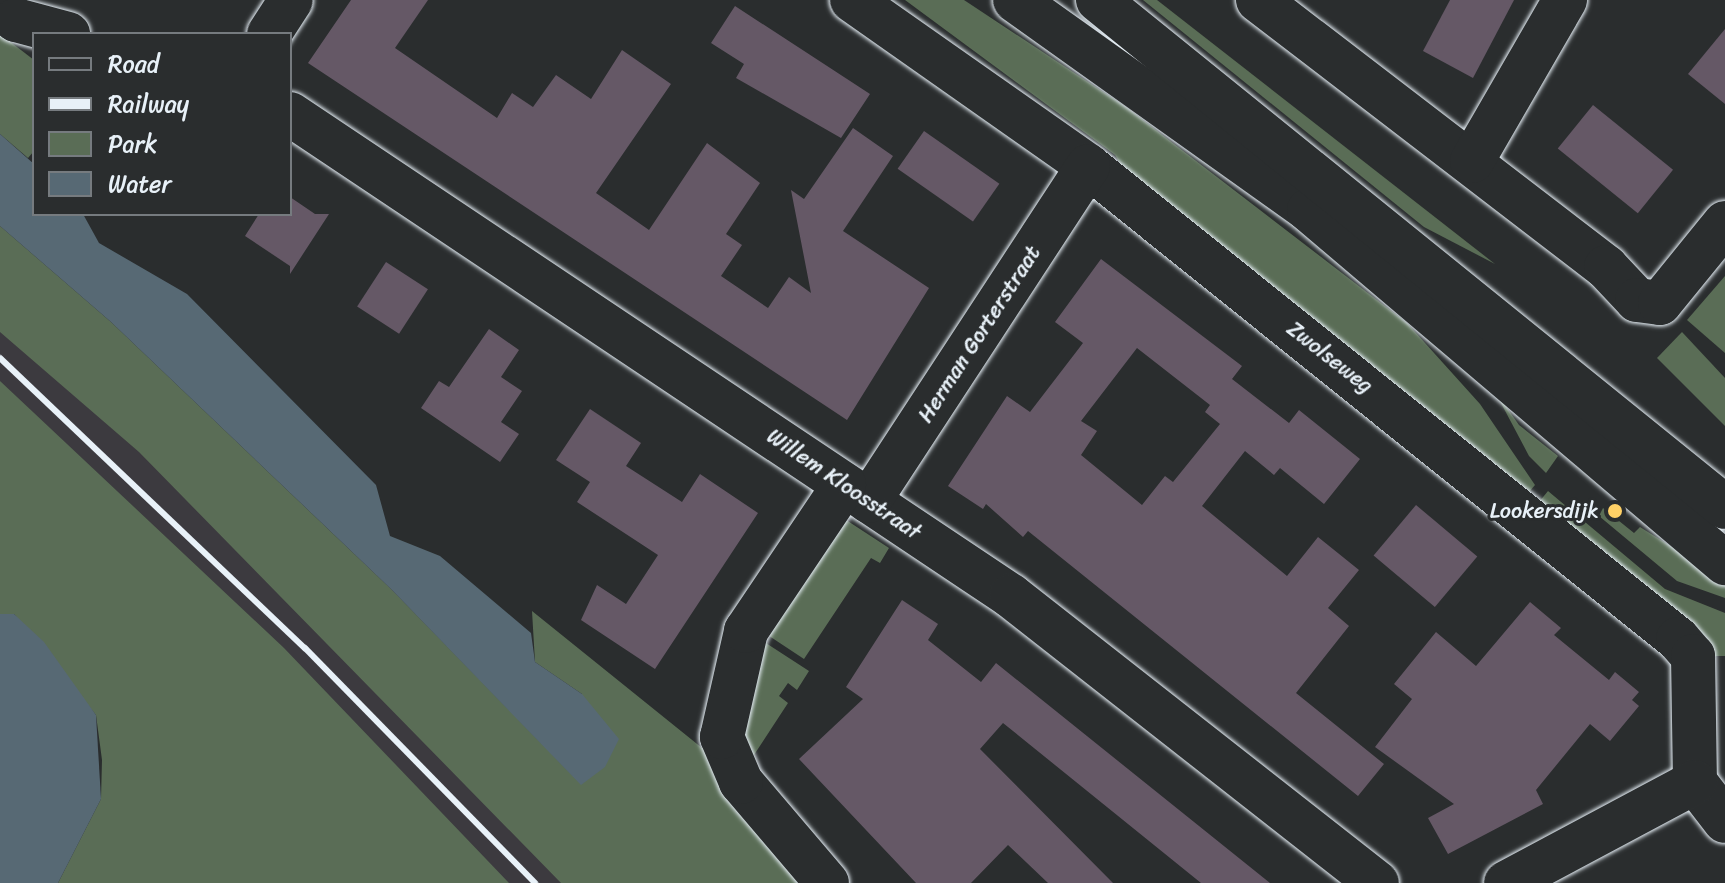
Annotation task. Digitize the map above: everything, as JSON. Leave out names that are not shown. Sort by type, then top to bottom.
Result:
[{"type":"street","points":[[270,32],[291,0]]},
{"type":"street","name":"Zwolseweg","points":[[852,0],[1088,166],[1678,639],[1695,666],[1695,782]]},
{"type":"street","points":[[1015,0],[1309,210],[1725,563]]},
{"type":"street","points":[[1098,0],[1725,507]]},
{"type":"street","points":[[1258,0],[1472,161],[1606,267],[1637,300],[1660,303],[1725,223]]},
{"type":"street","points":[[1472,161],[1565,0]]},
{"type":"street","points":[[0,8],[16,20],[61,32]]},
{"type":"street","name":"Willem Kloosstraat","points":[[292,115],[1011,596],[1377,883]]},
{"type":"street","name":"Herman Gorterstraat","points":[[827,883],[741,782],[722,737],[746,631],[856,493],[1088,166]]},
{"type":"street","points":[[1506,883],[1695,782],[1725,821]]},
{"type":"shaded area","points":[[0,226],[709,883],[390,883],[0,476]]},
{"type":"green space","points":[[905,0],[964,0],[1126,107],[1407,323],[1480,404],[1535,485],[1529,492],[1131,181],[1115,155]]},
{"type":"green space","points":[[1143,0],[1157,0],[1495,264],[1424,227]]},
{"type":"green space","points":[[0,34],[32,58],[32,153],[28,158],[0,134]]},
{"type":"green space","points":[[0,226],[111,322],[392,590],[581,784],[582,694],[535,662],[532,611],[712,756],[819,883],[561,883],[139,452],[0,332]]},
{"type":"green space","points":[[1725,276],[1725,353],[1687,320]]},
{"type":"green space","points":[[1682,332],[1725,378],[1725,426],[1657,358]]},
{"type":"green space","points":[[0,381],[284,648],[509,883],[58,883],[101,799],[102,760],[96,715],[14,614],[0,614]]},
{"type":"green space","points":[[1493,388],[1519,425],[1558,456],[1546,473],[1529,456]]},
{"type":"green space","points":[[1548,491],[1665,589],[1725,613],[1725,656],[1712,656],[1539,502]]},
{"type":"green space","points":[[1603,508],[1634,533],[1640,527],[1725,580],[1725,598],[1677,581],[1599,516]]},
{"type":"green space","points":[[837,514],[889,548],[880,563],[871,558],[804,659],[760,630]]},
{"type":"green space","points":[[758,638],[809,671],[797,690],[788,683],[779,696],[788,703],[750,761],[735,721]]},
{"type":"water","points":[[0,134],[32,162],[32,216],[84,216],[99,243],[187,294],[376,485],[390,536],[440,556],[531,633],[535,662],[582,694],[619,739],[605,767],[581,785],[392,590],[111,322],[0,226]]},
{"type":"water","points":[[0,614],[14,614],[44,642],[96,715],[101,799],[58,883],[0,883]]},
{"type":"building","points":[[351,0],[428,0],[395,48],[497,118],[512,93],[533,107],[556,75],[591,99],[622,50],[671,84],[596,193],[649,230],[707,143],[760,183],[726,234],[742,245],[721,276],[768,308],[789,277],[811,293],[791,190],[804,199],[853,128],[893,156],[843,231],[929,288],[847,420],[308,63]]},
{"type":"building","points":[[1450,0],[1514,0],[1473,78],[1423,51]]},
{"type":"building","points":[[735,6],[870,94],[841,138],[736,78],[744,64],[711,43]]},
{"type":"building","points":[[1725,29],[1725,104],[1688,74]]},
{"type":"building","points":[[1593,105],[1673,170],[1638,213],[1558,149]]},
{"type":"building","points":[[924,131],[999,184],[973,221],[898,169]]},
{"type":"building","points":[[292,198],[315,214],[329,214],[290,274],[290,266],[245,236],[258,216],[292,216]]},
{"type":"building","points":[[1101,259],[1242,366],[1232,379],[1289,423],[1299,410],[1360,459],[1324,504],[1280,468],[1274,475],[1245,451],[1202,506],[1287,576],[1318,537],[1359,570],[1328,608],[1349,626],[1296,693],[1384,764],[1358,796],[1028,531],[1023,537],[986,504],[983,509],[948,486],[1007,396],[1030,412],[1083,343],[1055,322]],"holes":[[[1137,348],[1210,405],[1205,412],[1220,424],[1173,482],[1165,476],[1142,505],[1081,455],[1097,431],[1081,421]]]},
{"type":"building","points":[[386,262],[428,289],[399,334],[357,306]]},
{"type":"building","points":[[489,329],[519,350],[501,377],[522,391],[501,422],[519,434],[500,462],[421,408],[439,381],[449,387]]},
{"type":"building","points":[[590,409],[641,443],[626,466],[682,502],[700,474],[758,513],[655,669],[581,620],[597,585],[626,604],[658,555],[577,502],[590,482],[556,460]]},
{"type":"building","points":[[1416,505],[1477,556],[1435,607],[1374,556]]},
{"type":"building","points":[[902,600],[938,624],[928,640],[981,682],[996,663],[1270,883],[1201,883],[1003,723],[980,749],[1113,883],[1048,883],[1008,845],[971,883],[916,883],[799,759],[863,699],[846,687]]},
{"type":"building","points":[[1530,602],[1561,628],[1554,635],[1609,680],[1615,672],[1639,692],[1632,700],[1639,706],[1610,741],[1590,724],[1536,790],[1543,804],[1448,854],[1428,818],[1454,804],[1375,747],[1412,699],[1394,684],[1436,632],[1476,666]]},
{"type":"railway","points":[[0,358],[305,648],[535,883]]},
{"type":"place","name":"Lookersdijk","points":[[1615,511]]}]
